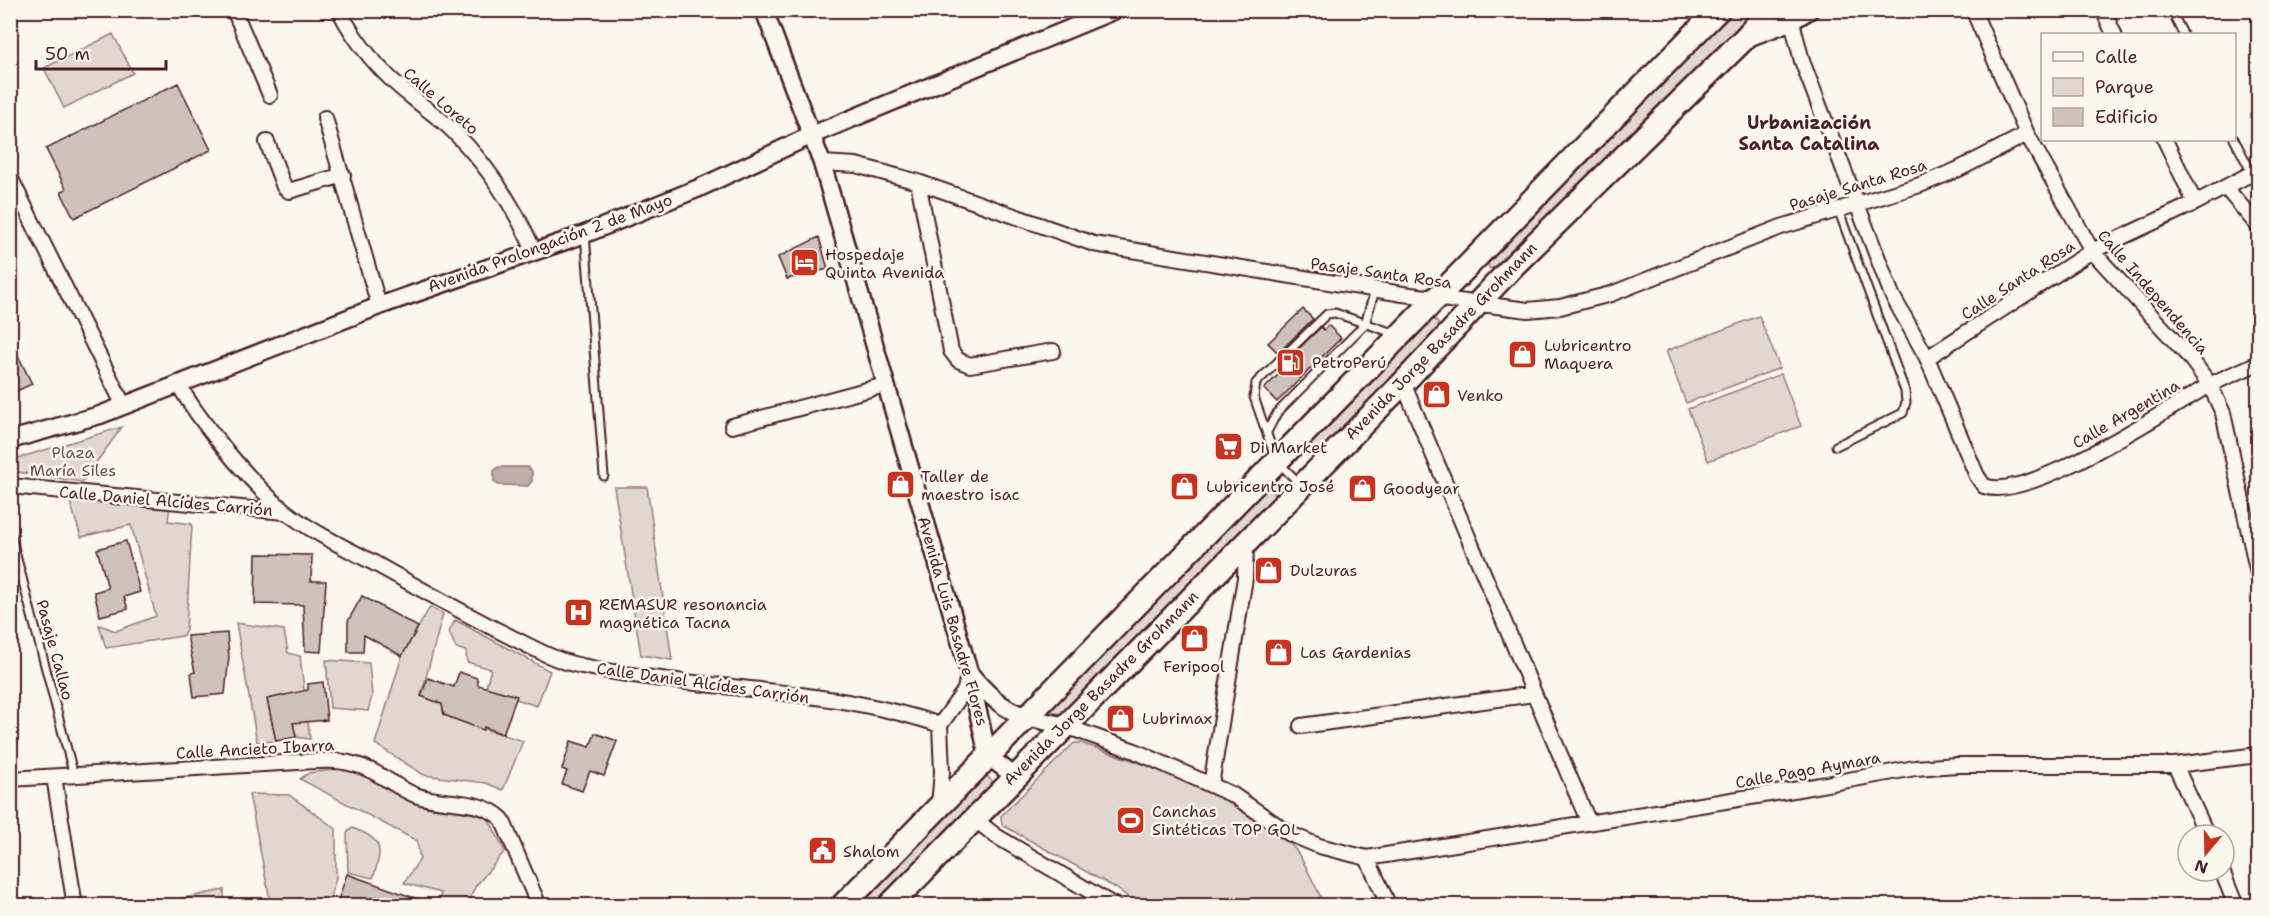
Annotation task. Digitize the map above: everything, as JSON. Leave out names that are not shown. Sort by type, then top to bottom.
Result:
[{"type":"highway","name":"Avenida Jorge Basadre Grohmann","points":[[842,906],[1718,10]]},
{"type":"highway","name":"Avenida Jorge Basadre Grohmann","points":[[888,906],[1403,383],[1523,255],[1744,39],[1770,10]]},
{"type":"street","points":[[234,10],[270,95]]},
{"type":"street","name":"Calle Loreto","points":[[339,10],[359,43],[380,68],[450,128],[485,166],[526,232],[534,251]]},
{"type":"street","name":"Avenida Luis Basadre Flores","points":[[764,10],[822,163],[969,672],[988,756]]},
{"type":"street","name":"Avenida Prolongación 2 de Mayo","points":[[10,440],[65,426],[124,406],[379,306],[585,234],[699,188],[812,135],[1115,10]]},
{"type":"street","points":[[1744,39],[1789,16],[1810,10]]},
{"type":"street","name":"Calle Independencia","points":[[1973,10],[2027,134],[2092,251],[2191,359],[2210,385],[2223,413],[2259,574]]},
{"type":"street","points":[[2103,10],[2114,33]]},
{"type":"street","points":[[1789,16],[1802,61],[1892,295],[1927,358]]},
{"type":"street","points":[[325,118],[379,306]]},
{"type":"street","name":"Pasaje Santa Rosa","points":[[822,163],[856,165],[918,182],[1094,244],[1375,290],[1528,310],[1560,307],[1611,294],[1781,227],[1920,185],[1959,169],[2027,134]]},
{"type":"street","points":[[2164,141],[2195,204]]},
{"type":"street","points":[[267,142],[284,187],[289,191],[343,175]]},
{"type":"street","name":"Calle Santa Rosa","points":[[1927,358],[2092,251],[2195,204],[2255,172]]},
{"type":"street","points":[[10,177],[124,406]]},
{"type":"street","points":[[918,182],[951,351],[958,360],[970,365],[1053,351]]},
{"type":"street","points":[[2226,188],[2259,226]]},
{"type":"street","name":"Calle Argentina","points":[[1927,358],[1977,476],[1984,486],[2007,489],[2096,454],[2210,385],[2259,363]]},
{"type":"street","name":"Calle Daniel Alcídes Carrión","points":[[178,383],[184,396],[225,447],[256,484],[285,512],[547,655],[578,666],[640,677],[865,704],[940,725]]},
{"type":"street","points":[[1403,383],[1589,823]]},
{"type":"street","points":[[732,426],[885,385]]},
{"type":"street","name":"Calle Daniel Alcídes Carrión","points":[[10,486],[285,512]]},
{"type":"street","points":[[1211,785],[1245,578],[1246,541]]},
{"type":"street","points":[[969,672],[996,702],[1011,713],[1065,726],[1135,751],[1233,795],[1290,834],[1319,846],[1367,858],[1389,906]]},
{"type":"street","points":[[939,807],[942,772],[940,725],[965,690],[969,672]]},
{"type":"street","points":[[1301,726],[1534,694]]},
{"type":"street","name":"Calle Pago Aymara","points":[[1367,858],[1915,768],[1957,765],[2175,765],[2259,755]]},
{"type":"street","points":[[988,756],[1014,776]]},
{"type":"street","name":"Calle Ancieto Ibarra","points":[[10,778],[336,760],[354,764],[366,767],[398,787],[423,798],[491,809],[502,819],[539,906]]},
{"type":"street","points":[[2175,765],[2201,823]]},
{"type":"street","points":[[54,777],[75,906]]},
{"type":"street","points":[[973,818],[996,836],[1115,906]]},
{"type":"street","points":[[2227,883],[2236,906]]},
{"type":"lane","points":[[2171,10],[2182,33]]},
{"type":"lane","points":[[2236,141],[2255,172]]},
{"type":"lane","points":[[1836,446],[1903,413],[1906,402],[1905,391],[1838,209]]},
{"type":"lane","points":[[585,234],[604,476]]},
{"type":"lane","points":[[1267,432],[1277,413],[1365,324],[1375,290]]},
{"type":"lane","points":[[1301,485],[1276,460],[1254,397],[1256,383],[1327,314],[1335,313],[1399,335]]},
{"type":"lane","name":"Pasaje Callao","points":[[10,531],[74,776]]},
{"type":"lane","points":[[10,581],[22,577]]},
{"type":"green space","points":[[1735,11],[1756,11],[1500,268],[1489,268],[1487,259]]},
{"type":"green space","points":[[113,34],[133,73],[64,108],[44,68]]},
{"type":"green space","points":[[1759,316],[1780,368],[1686,403],[1666,351]]},
{"type":"green space","points":[[1433,319],[1438,323],[1439,329],[1314,456],[1304,454],[1303,446],[1424,323]]},
{"type":"green space","points":[[1781,374],[1801,426],[1708,461],[1688,409]]},
{"type":"green space","name":"Plaza María Siles","points":[[122,427],[82,482],[11,471],[11,460]]},
{"type":"green space","points":[[614,487],[647,487],[672,660],[641,655]]},
{"type":"green space","points":[[1269,488],[1274,492],[1274,500],[1061,714],[1053,712],[1052,703],[1259,490]]},
{"type":"green space","points":[[69,499],[170,505],[168,521],[192,524],[186,630],[182,636],[106,648],[99,625],[116,631],[156,616],[131,525],[81,537]]},
{"type":"green space","points":[[430,607],[443,614],[421,696],[442,704],[444,715],[523,741],[503,790],[486,783],[424,775],[375,744],[402,656]]},
{"type":"green space","points":[[455,620],[550,671],[537,706],[516,699],[516,696],[486,687],[491,669],[467,662],[466,651],[456,648],[449,632]]},
{"type":"green space","points":[[236,623],[284,630],[288,653],[300,656],[310,739],[296,737],[287,695],[267,699],[276,741],[257,742]]},
{"type":"green space","points":[[326,660],[369,663],[372,696],[368,711],[330,708]]},
{"type":"green space","name":"Canchas Sintéticas TOP GOL","points":[[1074,743],[1081,743],[1195,783],[1249,810],[1294,848],[1325,905],[1140,905],[1114,887],[1002,825],[1001,816]]},
{"type":"green space","points":[[354,767],[424,805],[487,816],[505,851],[475,887],[467,905],[438,905],[441,893],[404,883],[420,859],[417,841],[300,779],[309,773]]},
{"type":"green space","points":[[986,775],[992,781],[991,787],[874,905],[853,906],[980,778]]},
{"type":"green space","points":[[249,794],[289,795],[336,829],[336,878],[328,905],[271,905]]},
{"type":"green space","points":[[352,828],[376,841],[379,853],[373,878],[348,872],[347,833]]},
{"type":"green space","points":[[224,890],[224,905],[149,905]]},
{"type":"shaded area","points":[[498,467],[528,467],[532,471],[532,481],[528,486],[499,485],[494,482],[494,471]]},
{"type":"building","points":[[178,83],[211,150],[74,218],[61,192],[66,189],[46,149]]},
{"type":"building","name":"Hospedaje Quinta Avenida","points":[[819,237],[828,269],[787,279],[778,257]]},
{"type":"building","points":[[1303,309],[1313,319],[1278,353],[1268,343]]},
{"type":"building","points":[[1328,325],[1341,338],[1277,402],[1264,389],[1289,364],[1286,361],[1321,327],[1324,330]]},
{"type":"building","points":[[10,339],[32,384],[10,394]]},
{"type":"building","points":[[126,541],[140,592],[124,597],[128,609],[100,616],[94,592],[108,588],[97,549]]},
{"type":"building","points":[[256,554],[312,555],[311,581],[326,581],[321,652],[305,651],[303,605],[255,604]]},
{"type":"building","points":[[362,596],[418,627],[402,656],[364,635],[363,652],[348,652],[348,621]]},
{"type":"building","points":[[227,633],[229,656],[225,694],[194,697],[191,673],[195,672],[187,636]]},
{"type":"building","points":[[459,672],[477,678],[478,685],[517,696],[503,734],[484,727],[483,730],[444,715],[442,704],[421,696],[428,678],[454,687]]},
{"type":"building","points":[[323,682],[327,720],[293,723],[296,737],[276,741],[267,699],[308,690],[308,684]]},
{"type":"building","points":[[595,733],[617,741],[604,776],[590,771],[582,791],[562,784],[567,771],[562,769],[571,741],[590,747]]},
{"type":"building","points":[[347,874],[429,903],[429,906],[336,906]]},
{"type":"place","name":"Hospedaje Quinta Avenida","points":[[804,263]]},
{"type":"place","name":"Lubricentro Maquera","points":[[1523,354]]},
{"type":"place","name":"PetroPerú","points":[[1291,362]]},
{"type":"place","name":"Venko","points":[[1436,395]]},
{"type":"place","name":"Di Market","points":[[1229,447]]},
{"type":"place","name":"Taller de maestro isac","points":[[900,485]]},
{"type":"place","name":"Lubricentro José","points":[[1185,486]]},
{"type":"place","name":"Goodyear","points":[[1362,488]]},
{"type":"place","name":"Dulzuras","points":[[1269,570]]},
{"type":"place","name":"REMASUR resonancia magnética Tacna","points":[[578,613]]},
{"type":"place","name":"Feripool","points":[[1194,638]]},
{"type":"place","name":"Las Gardenias","points":[[1279,652]]},
{"type":"place","name":"Lubrimax","points":[[1121,718]]},
{"type":"place","name":"Canchas Sintéticas TOP GOL","points":[[1131,820]]},
{"type":"place","name":"Shalom","points":[[822,851]]},
{"type":"district","name":"Urbanización Santa Catalina","points":[[1809,133]]}]
